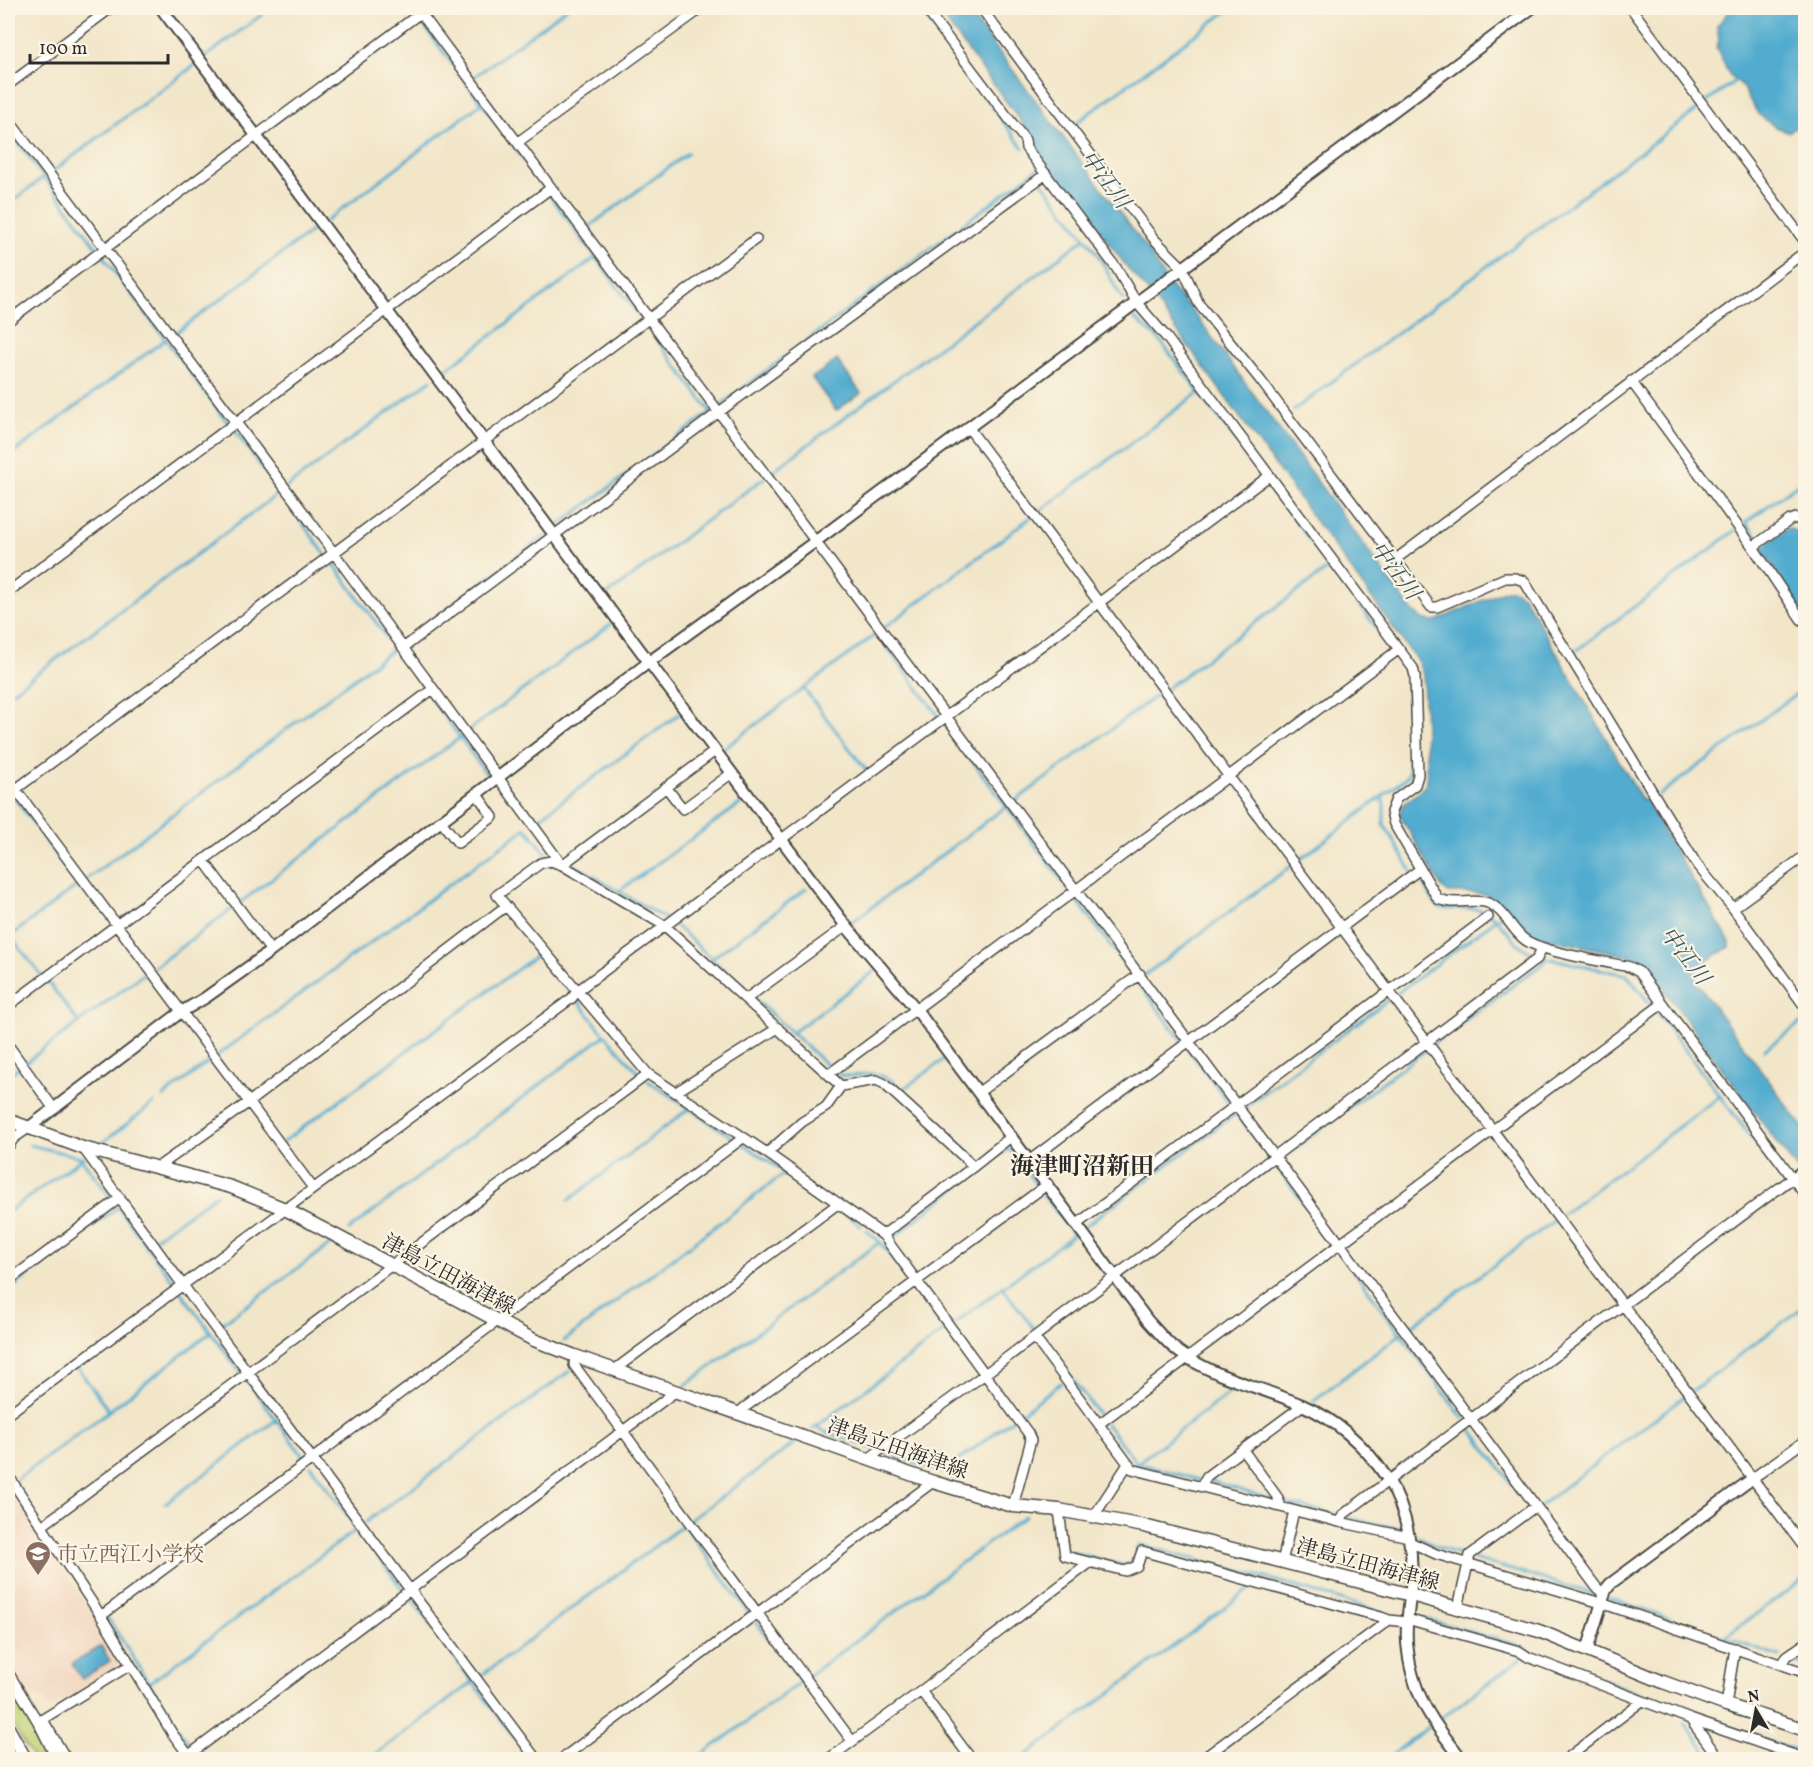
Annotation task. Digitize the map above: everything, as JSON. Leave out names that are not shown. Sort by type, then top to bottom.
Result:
[{"type":"main road","name":"津島立田海津線","points":[[8,1120],[27,1129],[84,1148],[231,1187],[285,1209],[534,1340],[933,1482],[1013,1506],[1059,1510],[1144,1526],[1411,1595],[1539,1631],[1663,1682],[1806,1730]]},
{"type":"main road","points":[[8,1728],[26,1760]]},
{"type":"street","points":[[8,85],[111,8]]},
{"type":"street","points":[[160,8],[846,926],[916,1009],[1148,1321],[1169,1345],[1187,1358],[1216,1373],[1303,1405],[1346,1432],[1371,1456],[1389,1481],[1400,1505],[1410,1539],[1412,1561],[1411,1595],[1407,1620],[1408,1651],[1416,1684],[1429,1714],[1462,1760]]},
{"type":"street","points":[[519,142],[702,8]]},
{"type":"street","points":[[925,8],[1025,140],[1026,148],[1413,668],[1418,776],[1415,785],[1396,800],[1391,812],[1394,824],[1438,899],[1446,902],[1487,903],[1498,910],[1524,940],[1542,948],[1630,967],[1639,972],[1798,1174],[1806,1196]]},
{"type":"street","points":[[981,8],[1179,270],[1199,304],[1261,381],[1431,607],[1437,608],[1505,578],[1524,581],[1697,865],[1733,908],[1806,1008]]},
{"type":"street","points":[[8,1147],[14,1138],[181,1012],[205,998],[271,951],[649,662],[816,541],[1532,8]]},
{"type":"street","points":[[1631,8],[1806,243]]},
{"type":"street","points":[[8,321],[422,9],[551,188],[1190,1040],[1603,1599]]},
{"type":"street","points":[[8,119],[334,553],[562,865]]},
{"type":"street","points":[[403,648],[1045,173]]},
{"type":"street","points":[[8,592],[551,188]]},
{"type":"street","points":[[11,792],[756,239]]},
{"type":"street","points":[[1396,559],[1806,251]]},
{"type":"street","points":[[1631,381],[1757,544],[1801,620],[1806,623]]},
{"type":"street","points":[[968,427],[1806,1550]]},
{"type":"street","points":[[8,1414],[572,998],[577,991],[1269,476]]},
{"type":"street","points":[[1757,544],[1790,519],[1796,518],[1806,524]]},
{"type":"street","points":[[829,1074],[1398,650]]},
{"type":"street","points":[[8,1006],[433,690]]},
{"type":"street","points":[[562,865],[715,751]]},
{"type":"street","points":[[666,787],[683,809],[732,773]]},
{"type":"street","points":[[8,779],[11,792],[117,926],[313,1188]]},
{"type":"street","points":[[440,820],[458,843],[493,817],[476,793]]},
{"type":"street","points":[[1733,908],[1806,855]]},
{"type":"street","points":[[204,861],[271,951]]},
{"type":"street","points":[[841,1086],[665,926],[562,865],[551,861],[541,863],[497,895],[648,1074],[767,1153],[883,1235],[1028,1433],[1031,1440],[1013,1506]]},
{"type":"street","points":[[1030,1160],[1420,869]]},
{"type":"street","points":[[158,1167],[249,1102],[506,906]]},
{"type":"street","points":[[1079,1227],[1391,994],[1488,917]]},
{"type":"street","points":[[746,999],[846,926]]},
{"type":"street","points":[[868,1459],[985,1374],[1537,959],[1542,948]]},
{"type":"street","points":[[979,1092],[1140,974]]},
{"type":"street","points":[[1099,1424],[1662,1004]]},
{"type":"street","points":[[676,1092],[778,1028]]},
{"type":"street","points":[[8,1045],[54,1108]]},
{"type":"street","points":[[42,1526],[648,1074]]},
{"type":"street","points":[[767,1153],[802,1122],[826,1107],[841,1086],[876,1080],[883,1083],[966,1158],[973,1167]]},
{"type":"street","points":[[883,1235],[1012,1136]]},
{"type":"street","points":[[101,1616],[743,1138]]},
{"type":"street","points":[[84,1148],[182,1284],[537,1760]]},
{"type":"street","points":[[1339,1522],[1344,1514],[1798,1174]]},
{"type":"street","points":[[740,1413],[1047,1184]]},
{"type":"street","points":[[8,1281],[120,1198]]},
{"type":"street","points":[[614,1370],[839,1203]]},
{"type":"street","points":[[1034,1337],[1132,1468],[1410,1539],[1436,1554],[1603,1599],[1806,1673]]},
{"type":"street","points":[[575,1356],[574,1365],[622,1432],[852,1741]]},
{"type":"street","points":[[8,1475],[190,1757],[675,1392]]},
{"type":"street","points":[[1201,1486],[1207,1476],[1303,1405]]},
{"type":"street","points":[[1587,1651],[1610,1584],[1806,1440]]},
{"type":"street","points":[[1243,1450],[1278,1498],[1281,1507]]},
{"type":"street","points":[[1094,1516],[1128,1464]]},
{"type":"street","points":[[560,1760],[933,1482]]},
{"type":"street","points":[[8,1495],[18,1489]]},
{"type":"street","points":[[1458,1608],[1470,1555],[1536,1506]]},
{"type":"street","points":[[1059,1510],[1065,1556],[1125,1571],[1137,1566],[1142,1551],[1389,1620],[1407,1620],[1519,1651],[1528,1657],[1642,1701],[1806,1759]]},
{"type":"street","points":[[1282,1562],[1294,1511]]},
{"type":"street","points":[[827,1760],[1091,1562]]},
{"type":"street","points":[[1201,1760],[1389,1620]]},
{"type":"street","points":[[1782,1665],[1787,1656],[1806,1643]]},
{"type":"street","points":[[1726,1705],[1735,1648]]},
{"type":"street","points":[[40,1721],[130,1665]]},
{"type":"street","points":[[8,1672],[67,1760]]},
{"type":"street","points":[[921,1691],[972,1760]]},
{"type":"street","points":[[1565,1760],[1642,1701]]},
{"type":"street","points":[[1690,1719],[1720,1760]]},
{"type":"street","points":[[40,1721],[57,1760]]},
{"type":"shaded area","name":"市立西江小学校","points":[[13,1495],[18,1496],[121,1660],[117,1668],[66,1700],[50,1707],[46,1701],[28,1693],[8,1656],[8,1498]]},
{"type":"green space","points":[[8,1677],[54,1759],[33,1759],[8,1716]]},
{"type":"water","name":"中江川","points":[[936,8],[966,8],[1148,250],[1171,287],[1189,306],[1413,612],[1433,622],[1506,590],[1514,590],[1523,595],[1636,790],[1642,800],[1646,800],[1650,806],[1730,942],[1730,947],[1699,965],[1695,971],[1697,983],[1805,1130],[1805,1180],[1669,996],[1650,974],[1628,956],[1536,936],[1514,921],[1487,895],[1449,893],[1442,888],[1399,814],[1405,803],[1427,783],[1423,675],[1418,662],[1159,306],[1053,173],[1036,149],[1035,140]]},
{"type":"water","points":[[1732,8],[1805,8],[1804,123],[1788,132],[1774,126],[1758,114],[1740,83],[1731,78],[1716,48],[1719,40],[1717,26]]},
{"type":"water","points":[[837,360],[861,393],[836,411],[812,378]]},
{"type":"water","points":[[1788,528],[1805,535],[1805,612],[1802,611],[1761,548]]},
{"type":"water","points":[[101,1646],[110,1661],[82,1679],[72,1664]]},
{"type":"waterway","points":[[204,58],[271,8]]},
{"type":"waterway","points":[[474,77],[567,8]]},
{"type":"waterway","points":[[919,8],[1023,148]]},
{"type":"waterway","points":[[1072,126],[1231,8]]},
{"type":"waterway","points":[[419,19],[544,187]]},
{"type":"waterway","points":[[52,172],[195,65]]},
{"type":"waterway","points":[[1707,102],[1736,80]]},
{"type":"waterway","points":[[326,221],[482,103]]},
{"type":"waterway","points":[[1294,410],[1701,107]]},
{"type":"waterway","points":[[8,129],[98,249]]},
{"type":"waterway","points":[[586,229],[688,153]]},
{"type":"waterway","points":[[719,406],[1040,167]]},
{"type":"waterway","points":[[8,205],[44,177]]},
{"type":"waterway","points":[[1042,182],[1097,254],[1123,300]]},
{"type":"waterway","points":[[549,194],[642,320]]},
{"type":"waterway","points":[[173,335],[317,227]]},
{"type":"waterway","points":[[770,473],[1084,239]]},
{"type":"waterway","points":[[103,256],[228,423]]},
{"type":"waterway","points":[[441,373],[595,258]]},
{"type":"waterway","points":[[1134,318],[1158,338],[1262,475]]},
{"type":"waterway","points":[[645,324],[711,412]]},
{"type":"waterway","points":[[8,457],[166,339]]},
{"type":"waterway","points":[[287,487],[431,380]]},
{"type":"waterway","points":[[1036,514],[1198,393]]},
{"type":"waterway","points":[[555,528],[714,410]]},
{"type":"waterway","points":[[233,428],[325,554]]},
{"type":"waterway","points":[[607,595],[764,478]]},
{"type":"waterway","points":[[1759,540],[1746,522],[1806,478]]},
{"type":"waterway","points":[[1268,483],[1393,649]]},
{"type":"waterway","points":[[8,695],[282,491]]},
{"type":"waterway","points":[[884,628],[1030,518]]},
{"type":"waterway","points":[[1577,650],[1736,530]]},
{"type":"waterway","points":[[403,642],[546,535]]},
{"type":"waterway","points":[[330,559],[426,691]]},
{"type":"waterway","points":[[1167,688],[1329,568]]},
{"type":"waterway","points":[[468,731],[611,624]]},
{"type":"waterway","points":[[722,750],[879,632]]},
{"type":"waterway","points":[[877,634],[938,715]]},
{"type":"waterway","points":[[87,879],[396,647]]},
{"type":"waterway","points":[[1297,862],[1406,778],[1409,773],[1408,682],[1397,655]]},
{"type":"waterway","points":[[1659,795],[1806,687]]},
{"type":"waterway","points":[[804,689],[866,770]]},
{"type":"waterway","points":[[1014,802],[1161,692]]},
{"type":"waterway","points":[[431,698],[488,776]]},
{"type":"waterway","points":[[534,822],[679,714]]},
{"type":"waterway","points":[[944,723],[1069,890]]},
{"type":"waterway","points":[[241,902],[462,736]]},
{"type":"waterway","points":[[14,797],[78,885],[81,883]]},
{"type":"waterway","points":[[1382,798],[1384,824],[1412,872]]},
{"type":"waterway","points":[[619,891],[743,802]]},
{"type":"waterway","points":[[852,922],[1007,806]]},
{"type":"waterway","points":[[218,1055],[526,828],[548,856]]},
{"type":"waterway","points":[[573,864],[667,920]]},
{"type":"waterway","points":[[1145,975],[1290,867]]},
{"type":"waterway","points":[[1418,876],[1440,908],[1475,909],[1486,912],[1499,922],[1521,946],[1535,954]]},
{"type":"waterway","points":[[8,938],[78,885]]},
{"type":"waterway","points":[[711,959],[806,889]]},
{"type":"waterway","points":[[1074,896],[1133,976]]},
{"type":"waterway","points":[[153,968],[232,909]]},
{"type":"waterway","points":[[813,1429],[1502,915]]},
{"type":"waterway","points":[[675,925],[749,993]]},
{"type":"waterway","points":[[10,936],[42,976]]},
{"type":"waterway","points":[[283,1142],[537,955],[540,954],[571,993]]},
{"type":"waterway","points":[[1433,1044],[1545,962],[1547,958],[1627,975],[1652,1006]]},
{"type":"waterway","points":[[792,1033],[875,971]]},
{"type":"waterway","points":[[25,1063],[146,972]]},
{"type":"waterway","points":[[1136,980],[1183,1042]]},
{"type":"waterway","points":[[48,982],[79,1023]]},
{"type":"waterway","points":[[755,999],[831,1069]]},
{"type":"waterway","points":[[577,1000],[640,1074]]},
{"type":"waterway","points":[[1657,1013],[1783,1179]]},
{"type":"waterway","points":[[1764,1050],[1806,1019]]},
{"type":"waterway","points":[[988,1092],[1083,1022]]},
{"type":"waterway","points":[[349,1230],[605,1035]]},
{"type":"waterway","points":[[1187,1048],[1229,1103]]},
{"type":"waterway","points":[[1283,1157],[1427,1049]]},
{"type":"waterway","points":[[902,1090],[946,1058]]},
{"type":"waterway","points":[[163,1097],[211,1060]]},
{"type":"waterway","points":[[8,1076],[18,1068]]},
{"type":"waterway","points":[[837,1074],[848,1076],[873,1074],[891,1080],[976,1158]]},
{"type":"waterway","points":[[648,1081],[737,1140]]},
{"type":"waterway","points":[[1561,1215],[1720,1096]]},
{"type":"waterway","points":[[102,1143],[154,1103]]},
{"type":"waterway","points":[[569,1200],[690,1108]]},
{"type":"waterway","points":[[1235,1111],[1269,1157]]},
{"type":"waterway","points":[[743,1144],[795,1179]]},
{"type":"waterway","points":[[30,1145],[80,1157],[113,1200]]},
{"type":"waterway","points":[[984,1165],[1009,1149],[1038,1187]]},
{"type":"waterway","points":[[8,1212],[84,1157]]},
{"type":"waterway","points":[[1124,1275],[1274,1163],[1334,1244]]},
{"type":"waterway","points":[[892,1238],[985,1166]]},
{"type":"waterway","points":[[564,1341],[785,1173]]},
{"type":"waterway","points":[[803,1185],[832,1205]]},
{"type":"waterway","points":[[1789,1187],[1806,1209]]},
{"type":"waterway","points":[[1042,1193],[1073,1234]]},
{"type":"waterway","points":[[155,1238],[217,1194]]},
{"type":"waterway","points":[[118,1207],[176,1285]]},
{"type":"waterway","points":[[8,1291],[118,1207]]},
{"type":"waterway","points":[[837,1208],[861,1226]]},
{"type":"waterway","points":[[1409,1328],[1555,1220]]},
{"type":"waterway","points":[[866,1230],[880,1242],[909,1281]]},
{"type":"waterway","points":[[686,1385],[880,1242]]},
{"type":"waterway","points":[[220,1325],[331,1244]]},
{"type":"waterway","points":[[1339,1251],[1463,1418]]},
{"type":"waterway","points":[[914,1287],[945,1330]]},
{"type":"waterway","points":[[1002,1287],[1036,1331]]},
{"type":"waterway","points":[[180,1291],[241,1373]]},
{"type":"waterway","points":[[1692,1391],[1806,1305]]},
{"type":"waterway","points":[[17,1479],[211,1332]]},
{"type":"waterway","points":[[1313,1401],[1402,1333]]},
{"type":"waterway","points":[[1041,1336],[1101,1418]]},
{"type":"waterway","points":[[77,1367],[109,1411]]},
{"type":"waterway","points":[[366,1522],[571,1370]]},
{"type":"waterway","points":[[246,1379],[306,1460]]},
{"type":"waterway","points":[[1020,1414],[1061,1383]]},
{"type":"waterway","points":[[1137,1463],[1236,1388]]},
{"type":"waterway","points":[[1541,1505],[1686,1395]]},
{"type":"waterway","points":[[883,1452],[943,1472],[1013,1419]]},
{"type":"waterway","points":[[165,1504],[276,1420]]},
{"type":"waterway","points":[[1106,1424],[1137,1463],[1199,1480]]},
{"type":"waterway","points":[[816,1426],[823,1431],[875,1449]]},
{"type":"waterway","points":[[1469,1426],[1529,1507]]},
{"type":"waterway","points":[[690,1520],[795,1443]]},
{"type":"waterway","points":[[311,1466],[404,1591]]},
{"type":"waterway","points":[[1211,1481],[1276,1501]]},
{"type":"waterway","points":[[1282,1503],[1336,1514]]},
{"type":"waterway","points":[[808,1676],[1025,1516]]},
{"type":"waterway","points":[[1349,1518],[1396,1528]]},
{"type":"waterway","points":[[481,1676],[686,1523]]},
{"type":"waterway","points":[[684,1525],[749,1613]]},
{"type":"waterway","points":[[149,1683],[360,1527]]},
{"type":"waterway","points":[[1418,1537],[1437,1547],[1466,1556]]},
{"type":"waterway","points":[[1068,1551],[1126,1566],[1132,1563],[1140,1545],[1263,1577],[1395,1616]]},
{"type":"waterway","points":[[1474,1556],[1474,1559],[1597,1595]]},
{"type":"waterway","points":[[1725,1637],[1806,1577]]},
{"type":"waterway","points":[[1020,1760],[1254,1586]]},
{"type":"waterway","points":[[409,1596],[531,1760]]},
{"type":"waterway","points":[[1609,1598],[1780,1657]]},
{"type":"waterway","points":[[1419,1617],[1523,1647],[1530,1652],[1685,1712],[1806,1754]]},
{"type":"waterway","points":[[108,1618],[190,1745]]},
{"type":"waterway","points":[[754,1619],[801,1681]]},
{"type":"waterway","points":[[1441,1718],[1522,1658]]},
{"type":"waterway","points":[[1789,1661],[1806,1666]]},
{"type":"waterway","points":[[695,1760],[803,1680]]},
{"type":"waterway","points":[[368,1760],[473,1682]]},
{"type":"waterway","points":[[1685,1723],[1712,1760]]},
{"type":"waterway","points":[[1385,1760],[1430,1726]]},
{"type":"waterway","points":[[198,1752],[204,1760]]},
{"type":"place","name":"市立西江小学校","points":[[38,1577]]},
{"type":"district","name":"海津町沼新田","points":[[1082,1166]]}]
